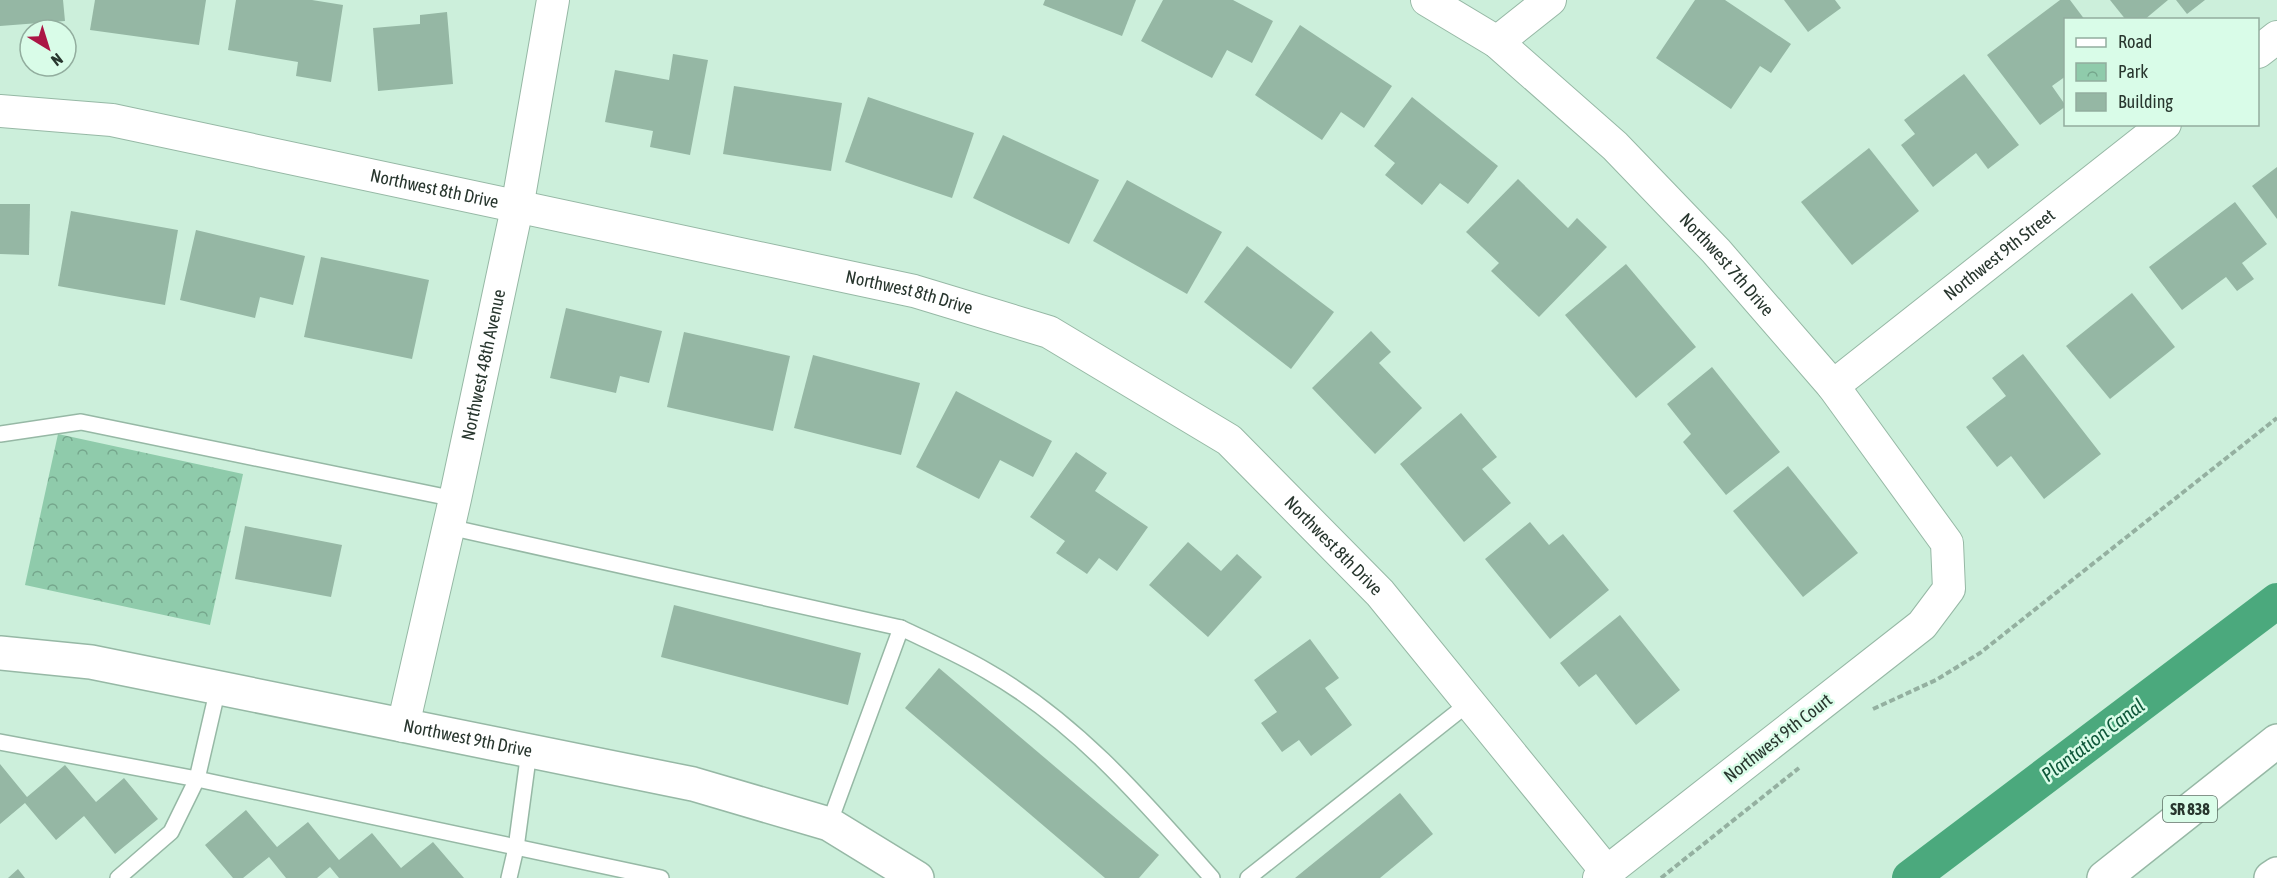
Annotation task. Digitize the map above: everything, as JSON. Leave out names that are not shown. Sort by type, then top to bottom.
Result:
[{"type":"street","name":"Northwest 48th Avenue","points":[[403,726],[452,513],[517,208],[553,0]]},
{"type":"street","name":"Northwest 7th Drive","points":[[1427,0],[1497,42],[1615,146],[1716,250],[1833,386],[1947,543],[1949,589]]},
{"type":"street","points":[[1497,42],[1550,0]]},
{"type":"street","points":[[2259,51],[2277,37]]},
{"type":"street","name":"Northwest 8th Drive","points":[[0,111],[112,120],[914,291],[1049,332],[1229,440],[1380,593],[1603,875]]},
{"type":"street","name":"Northwest 9th Street","points":[[1833,386],[2162,126]]},
{"type":"street","name":"Northwest 9th Court","points":[[1603,875],[1923,625],[1949,589]]},
{"type":"street","name":"Northwest 9th Drive","points":[[0,653],[92,662],[693,784],[829,824],[917,878]]},
{"type":"street","name":"SR 838","points":[[2104,878],[2277,741]]},
{"type":"street","points":[[2271,878],[2277,873]]},
{"type":"lane","points":[[0,437],[81,422],[452,513],[901,628],[988,671],[1070,729],[1140,796],[1212,878]]},
{"type":"lane","points":[[829,824],[901,628]]},
{"type":"lane","points":[[118,878],[171,832],[197,779],[218,688]]},
{"type":"lane","points":[[1248,878],[1469,703]]},
{"type":"lane","points":[[0,742],[197,779],[661,878]]},
{"type":"lane","points":[[509,878],[516,848],[529,751]]},
{"type":"path","points":[[1865,716],[1874,709],[1936,680],[1980,653],[2277,418]]},
{"type":"path","points":[[1661,878],[1800,766]]},
{"type":"green space","points":[[58,434],[243,474],[210,625],[25,585]]},
{"type":"building","points":[[0,0],[63,0],[65,18],[18,18],[18,25],[0,26]]},
{"type":"building","points":[[95,0],[206,0],[199,45],[90,30]]},
{"type":"building","points":[[236,0],[312,0],[343,5],[331,82],[296,76],[298,62],[228,50]]},
{"type":"building","points":[[1045,0],[1136,0],[1122,36],[1043,5]]},
{"type":"building","points":[[1163,0],[1233,0],[1273,21],[1252,63],[1227,50],[1212,78],[1141,41]]},
{"type":"building","points":[[1695,0],[1725,0],[1791,44],[1771,73],[1760,66],[1731,109],[1656,58]]},
{"type":"building","points":[[1784,0],[1835,0],[1841,8],[1808,32]]},
{"type":"building","points":[[2060,0],[2070,0],[2084,18],[2064,18],[2064,77],[2052,86],[2064,103],[2064,107],[2040,125],[1987,55]]},
{"type":"building","points":[[2110,0],[2168,0],[2146,18],[2124,18]]},
{"type":"building","points":[[2176,0],[2205,0],[2187,14]]},
{"type":"building","points":[[447,12],[453,84],[378,91],[373,28],[420,24],[420,15]]},
{"type":"building","points":[[1300,25],[1392,86],[1364,128],[1341,112],[1322,140],[1255,95]]},
{"type":"building","points":[[673,54],[708,60],[690,155],[650,147],[653,131],[605,122],[615,70],[669,80]]},
{"type":"building","points":[[1964,74],[2019,145],[1988,169],[1976,153],[1933,187],[1901,145],[1915,134],[1904,120]]},
{"type":"building","points":[[734,86],[842,103],[831,171],[723,154]]},
{"type":"building","points":[[868,97],[974,133],[952,198],[845,162]]},
{"type":"building","points":[[1412,97],[1498,166],[1468,204],[1440,183],[1422,205],[1385,175],[1395,163],[1374,146]]},
{"type":"building","points":[[1003,135],[1099,180],[1069,244],[973,198]]},
{"type":"building","points":[[1869,148],[1919,211],[1852,265],[1801,202]]},
{"type":"building","points":[[2277,167],[2277,219],[2252,186]]},
{"type":"building","points":[[1518,179],[1568,228],[1577,218],[1607,247],[1539,317],[1491,271],[1499,263],[1466,232]]},
{"type":"building","points":[[1127,180],[1222,232],[1187,294],[1093,241]]},
{"type":"building","points":[[2235,202],[2267,244],[2242,263],[2254,279],[2237,291],[2226,277],[2182,310],[2149,267]]},
{"type":"building","points":[[0,204],[30,204],[29,255],[0,254]]},
{"type":"building","points":[[71,211],[178,230],[165,305],[58,286]]},
{"type":"building","points":[[196,230],[305,256],[293,305],[260,297],[255,318],[180,300]]},
{"type":"building","points":[[1247,246],[1334,312],[1291,369],[1204,302]]},
{"type":"building","points":[[321,257],[429,280],[412,359],[304,337]]},
{"type":"building","points":[[1626,264],[1696,347],[1636,398],[1565,315]]},
{"type":"building","points":[[2132,293],[2175,347],[2110,399],[2066,346]]},
{"type":"building","points":[[566,308],[662,331],[649,383],[620,376],[616,393],[550,378]]},
{"type":"building","points":[[1371,331],[1391,352],[1379,363],[1422,408],[1375,454],[1312,388]]},
{"type":"building","points":[[684,332],[790,356],[773,431],[667,407]]},
{"type":"building","points":[[2023,354],[2101,454],[2044,499],[2011,456],[1997,467],[1966,427],[2006,396],[1992,378]]},
{"type":"building","points":[[813,355],[920,383],[901,455],[794,428]]},
{"type":"building","points":[[1712,367],[1780,452],[1726,495],[1683,442],[1691,434],[1667,404]]},
{"type":"building","points":[[956,391],[1052,441],[1033,477],[1000,460],[979,499],[916,467]]},
{"type":"building","points":[[1461,413],[1497,457],[1482,469],[1511,503],[1464,542],[1400,464]]},
{"type":"building","points":[[1076,452],[1107,473],[1095,491],[1148,527],[1117,571],[1099,558],[1087,574],[1056,553],[1065,541],[1030,517]]},
{"type":"building","points":[[1788,466],[1858,553],[1803,597],[1733,511]]},
{"type":"building","points":[[1530,522],[1549,545],[1563,534],[1609,590],[1550,639],[1485,559]]},
{"type":"building","points":[[245,526],[342,545],[331,597],[235,579]]},
{"type":"building","points":[[1188,542],[1221,571],[1237,554],[1262,577],[1208,637],[1149,585]]},
{"type":"building","points":[[674,605],[861,653],[848,705],[661,657]]},
{"type":"building","points":[[1620,615],[1680,690],[1636,725],[1596,674],[1579,687],[1560,663]]},
{"type":"building","points":[[1310,639],[1339,678],[1325,688],[1352,725],[1311,756],[1299,740],[1282,752],[1261,723],[1277,712],[1254,680]]},
{"type":"building","points":[[939,668],[1159,855],[1139,878],[1105,878],[905,708]]},
{"type":"building","points":[[0,764],[27,797],[65,765],[96,802],[124,778],[158,819],[115,854],[84,816],[56,840],[25,803],[0,824]]},
{"type":"building","points":[[1400,793],[1433,834],[1380,878],[1295,878]]},
{"type":"building","points":[[246,810],[277,847],[308,822],[339,860],[372,833],[401,868],[433,842],[464,878],[339,878],[330,867],[317,878],[286,878],[269,857],[243,878],[233,878],[205,845]]},
{"type":"building","points":[[18,869],[25,878],[8,878]]},
{"type":"waterway","name":"Plantation Canal","points":[[1910,878],[2277,601]]}]
